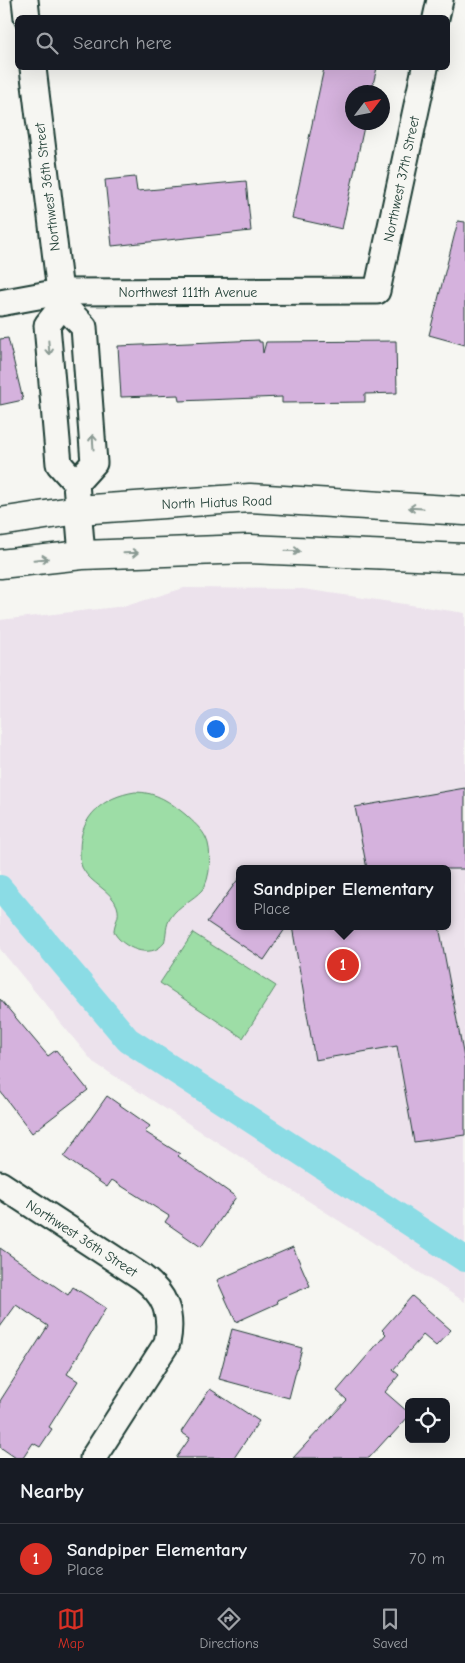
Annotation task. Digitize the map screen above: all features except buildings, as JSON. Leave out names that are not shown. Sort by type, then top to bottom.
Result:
[{"type":"main road","name":"North Hiatus Road","points":[[0,522],[78,510],[250,498],[465,511]]},
{"type":"main road","points":[[0,564],[82,555],[248,549],[465,558]]},
{"type":"street","points":[[25,0],[27,15]]},
{"type":"street","points":[[437,15],[440,0]]},
{"type":"street","name":"Northwest 36th Street","points":[[33,70],[61,299]]},
{"type":"street","name":"Northwest 37th Street","points":[[377,291],[425,70]]},
{"type":"street","name":"Northwest 111th Avenue","points":[[0,303],[61,299],[377,291]]},
{"type":"street","points":[[76,483],[94,463],[84,327],[61,299],[47,325],[59,464],[76,483],[82,555]]},
{"type":"street","name":"Northwest 36th Street","points":[[0,1184],[152,1284],[167,1308],[169,1322],[167,1343],[93,1458]]},
{"type":"shaded area","points":[[184,588],[303,589],[465,613],[465,1302],[93,1062],[0,949],[0,620],[126,606]]},
{"type":"green space","points":[[135,792],[157,796],[180,810],[202,832],[209,849],[210,864],[205,885],[198,894],[174,913],[168,923],[164,943],[152,951],[137,950],[123,943],[118,938],[114,932],[118,917],[117,906],[114,900],[91,879],[82,867],[80,860],[81,838],[89,818],[96,810],[113,798]]},
{"type":"green space","points":[[193,933],[276,986],[243,1038],[160,983]]},
{"type":"waterway","points":[[0,888],[128,1040],[465,1259]]},
{"type":"place","name":"Sandpiper Elementary","points":[[343,965]]}]
